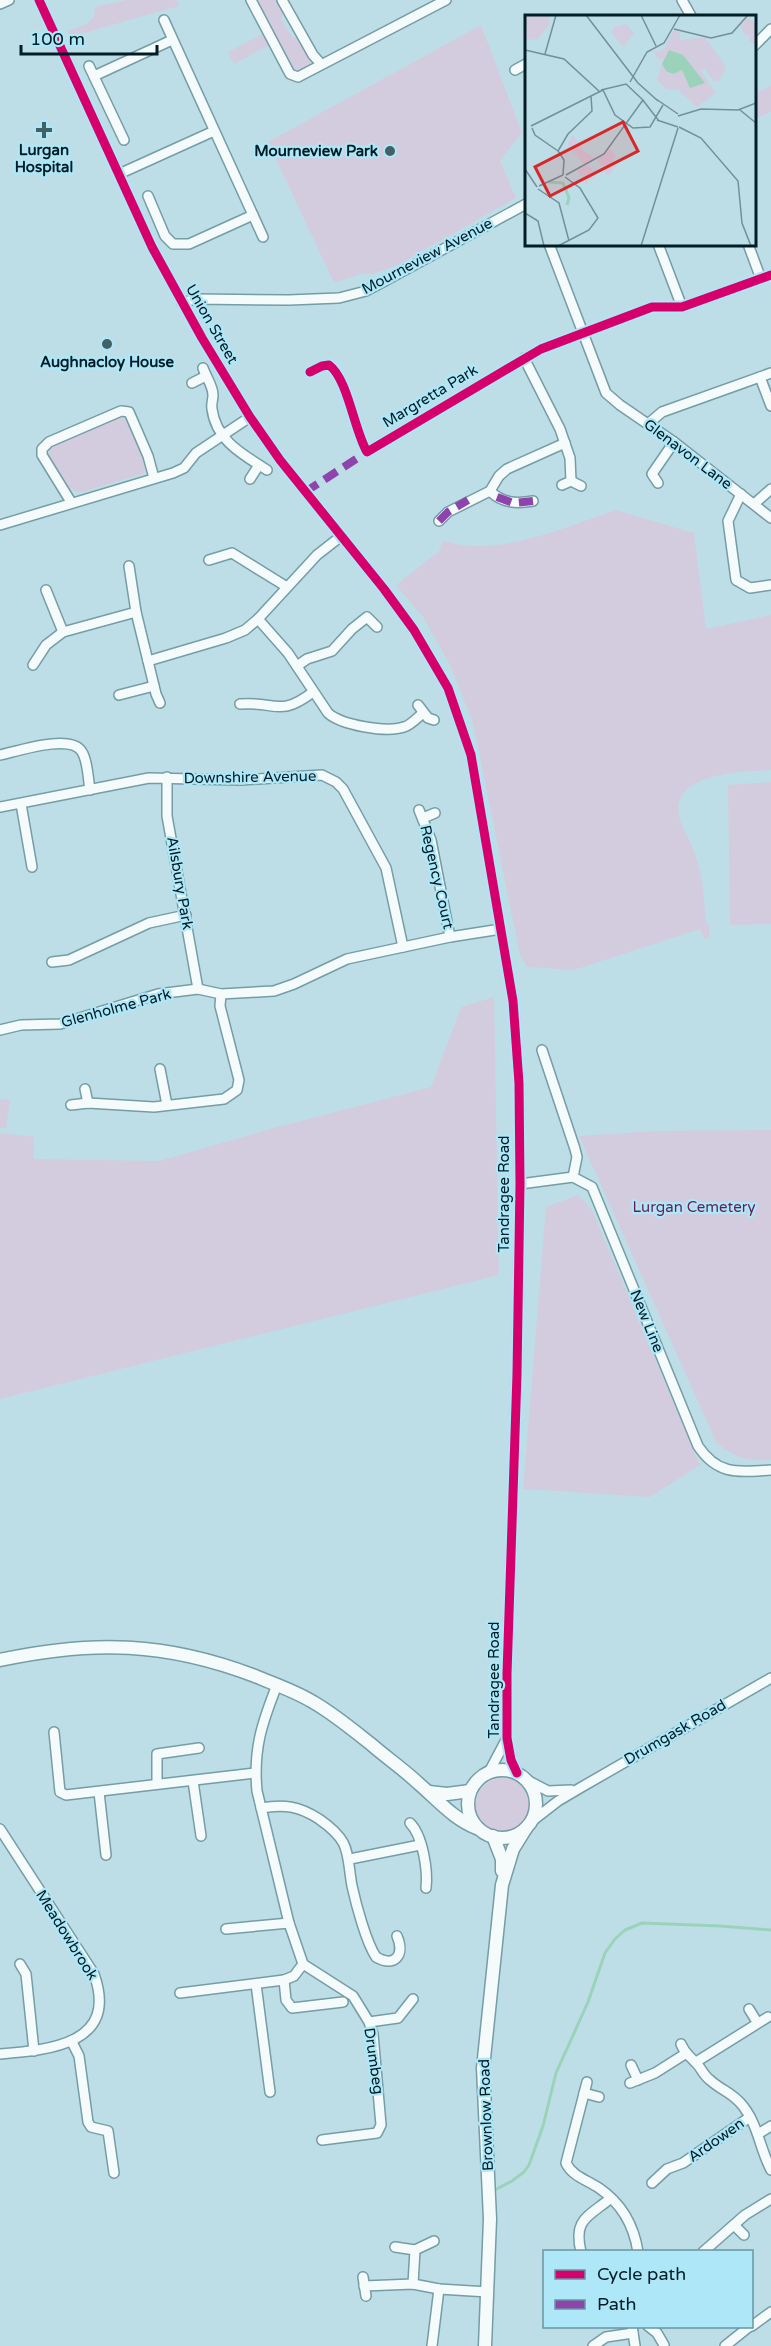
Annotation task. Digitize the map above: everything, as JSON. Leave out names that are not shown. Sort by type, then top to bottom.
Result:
[{"type":"main road","points":[[0,1660],[43,1651],[89,1646],[137,1647],[183,1653],[228,1666],[311,1700],[335,1716],[429,1792],[456,1818],[493,1836],[510,1837],[528,1825],[536,1807],[535,1797],[521,1776],[507,1770],[489,1772],[475,1783],[471,1791],[469,1808],[474,1823],[479,1829]]},
{"type":"main road","points":[[429,1792],[447,1794],[471,1791]]},
{"type":"main road","name":"Brownlow Road","points":[[502,1885],[513,1849],[528,1825]]},
{"type":"main road","name":"Brownlow Road","points":[[484,2346],[488,2292],[489,2196],[483,2068],[502,1885],[502,1859],[493,1836]]},
{"type":"street","points":[[0,4],[9,0]]},
{"type":"street","name":"Union Street","points":[[39,0],[152,248],[182,303],[250,417],[280,460],[384,589],[414,630]]},
{"type":"street","points":[[251,0],[290,74],[298,77],[446,0]]},
{"type":"street","points":[[282,0],[313,55],[321,64]]},
{"type":"street","points":[[682,0],[690,15]]},
{"type":"street","points":[[164,20],[263,237]]},
{"type":"street","points":[[756,44],[771,29]]},
{"type":"street","points":[[94,76],[172,40]]},
{"type":"street","points":[[515,70],[525,65]]},
{"type":"street","points":[[89,66],[124,140]]},
{"type":"street","points":[[119,174],[214,131]]},
{"type":"street","points":[[148,196],[165,236],[173,244],[189,244],[253,215]]},
{"type":"street","name":"Mourneview Avenue","points":[[182,303],[195,299],[339,298],[366,291],[525,205]]},
{"type":"street","points":[[550,246],[583,332]]},
{"type":"street","points":[[659,246],[681,307]]},
{"type":"street","points":[[749,246],[761,279]]},
{"type":"street","name":"Margretta Park","points":[[310,372],[322,366],[329,365],[334,368],[356,418],[359,439],[367,452],[524,358],[583,332],[652,307],[681,307],[771,275]]},
{"type":"street","name":"Glenavon Lane","points":[[583,332],[605,390],[620,405],[649,423],[771,518]]},
{"type":"street","points":[[524,358],[560,429],[570,458],[566,483],[581,486]]},
{"type":"street","points":[[192,383],[204,372],[213,393],[214,418],[223,436],[237,452],[263,468],[250,479]]},
{"type":"street","points":[[649,423],[662,412],[771,373]]},
{"type":"street","points":[[760,377],[771,406]]},
{"type":"street","points":[[71,502],[42,455],[42,449],[50,442],[120,411],[129,412],[148,456],[154,478]]},
{"type":"street","points":[[0,525],[184,468],[196,453],[250,417]]},
{"type":"street","points":[[658,483],[652,474],[674,442]]},
{"type":"street","points":[[439,521],[448,512],[490,491],[499,476],[507,470],[565,444]]},
{"type":"street","points":[[754,504],[771,489]]},
{"type":"street","points":[[490,491],[497,497],[513,503],[533,501]]},
{"type":"street","points":[[741,494],[729,521],[736,580],[750,588],[771,585]]},
{"type":"street","points":[[148,661],[226,638],[245,630],[317,555],[340,537]]},
{"type":"street","points":[[209,560],[232,554],[287,586]]},
{"type":"street","points":[[129,566],[136,612],[160,703]]},
{"type":"street","points":[[46,590],[63,632]]},
{"type":"street","points":[[33,664],[46,645],[63,632],[136,612]]},
{"type":"street","points":[[297,666],[307,659],[332,651],[352,629],[367,617],[377,627]]},
{"type":"street","points":[[258,619],[267,627],[297,666],[328,713],[336,720],[389,730],[406,726],[420,709],[434,720]]},
{"type":"street","name":"Tandragee Road","points":[[414,630],[448,688],[471,755],[515,1016],[519,1083],[520,1184],[507,1738],[511,1760],[521,1776]]},
{"type":"street","points":[[119,695],[154,686]]},
{"type":"street","points":[[240,704],[254,703],[286,708],[302,701],[313,692]]},
{"type":"street","points":[[0,755],[61,742],[73,743],[82,751],[90,789]]},
{"type":"street","name":"Downshire Avenue","points":[[0,807],[139,779],[167,777],[250,780],[322,775],[336,782],[343,789],[386,868],[403,947]]},
{"type":"street","name":"Ailsbury Park","points":[[167,777],[168,816],[198,989]]},
{"type":"street","points":[[21,804],[32,867]]},
{"type":"street","name":"Regency Court","points":[[435,813],[421,814],[431,840],[450,937]]},
{"type":"street","points":[[52,962],[69,960],[149,923],[186,915]]},
{"type":"street","name":"Glenholme Park","points":[[0,1030],[21,1024],[60,1024],[158,994],[198,989],[220,994],[274,991],[347,959],[450,937],[501,929]]},
{"type":"street","points":[[71,1105],[88,1103],[154,1107],[224,1099],[237,1090],[239,1080],[220,1006],[220,994]]},
{"type":"street","points":[[520,1184],[573,1177],[577,1157],[542,1050]]},
{"type":"street","points":[[160,1069],[167,1105]]},
{"type":"street","points":[[85,1089],[88,1103]]},
{"type":"street","name":"New Line","points":[[573,1177],[592,1187],[694,1435],[707,1460],[721,1468],[739,1472],[771,1470]]},
{"type":"street","name":"Drumgask Road","points":[[528,1825],[558,1801],[771,1678]]},
{"type":"street","points":[[180,1993],[284,1980],[294,1976],[303,1964],[289,1923],[261,1808],[255,1773],[261,1724],[277,1685]]},
{"type":"street","points":[[54,1732],[60,1792],[66,1795],[255,1773]]},
{"type":"street","name":"Tandragee Road","points":[[489,1772],[507,1738]]},
{"type":"street","points":[[157,1784],[157,1754],[199,1748]]},
{"type":"street","points":[[521,1776],[548,1791],[569,1791],[580,1788]]},
{"type":"street","points":[[193,1780],[201,1836]]},
{"type":"street","points":[[99,1792],[106,1855]]},
{"type":"street","points":[[261,1808],[279,1805],[293,1806],[331,1828],[343,1842],[350,1858],[352,1886],[376,1957],[383,1961],[395,1959],[401,1946],[397,1936]]},
{"type":"street","points":[[410,1823],[417,1832],[428,1873],[426,1888]]},
{"type":"street","name":"Meadowbrook","points":[[0,1829],[94,1974],[100,1990],[95,2019],[72,2042]]},
{"type":"street","points":[[350,1858],[420,1845]]},
{"type":"street","points":[[226,1929],[289,1923]]},
{"type":"street","points":[[20,1964],[26,1974],[34,2051]]},
{"type":"street","name":"Drumbeg","points":[[303,1964],[353,1996],[369,2022],[373,2034],[381,2125],[377,2133],[322,2140]]},
{"type":"street","points":[[284,1980],[286,2000],[292,2008],[343,2002]]},
{"type":"street","points":[[256,1984],[270,2092]]},
{"type":"street","points":[[369,2022],[398,2018],[413,1998]]},
{"type":"street","points":[[749,2009],[757,2022]]},
{"type":"street","points":[[696,2062],[768,2017]]},
{"type":"street","points":[[0,2054],[34,2051],[72,2042],[79,2056],[88,2122],[91,2127],[108,2131],[114,2173]]},
{"type":"street","name":"Ardowen","points":[[631,2065],[634,2082],[655,2073],[683,2049],[696,2062],[702,2073],[734,2095],[750,2117],[771,2170]]},
{"type":"street","points":[[587,2082],[566,2163],[571,2171],[601,2189],[627,2217],[637,2250]]},
{"type":"street","points":[[584,2093],[599,2097]]},
{"type":"street","name":"Ardowen","points":[[652,2183],[667,2169],[683,2163],[750,2117]]},
{"type":"street","name":"Ardowen","points":[[758,2134],[771,2126]]},
{"type":"street","points":[[581,2250],[578,2238],[580,2226],[611,2198]]},
{"type":"street","points":[[705,2250],[734,2224],[771,2199]]},
{"type":"street","points":[[734,2224],[744,2235]]},
{"type":"street","points":[[395,2247],[415,2250],[434,2241]]},
{"type":"street","points":[[413,2284],[415,2250]]},
{"type":"street","points":[[364,2286],[413,2284],[439,2289],[488,2292]]},
{"type":"street","points":[[432,2346],[439,2289]]},
{"type":"street","points":[[753,2325],[771,2312]]},
{"type":"street","points":[[651,2328],[657,2333],[664,2345]]},
{"type":"street","points":[[725,2346],[748,2328]]},
{"type":"street","points":[[593,2346],[606,2337],[633,2330],[635,2346]]},
{"type":"green space","points":[[126,0],[177,0],[179,6],[70,37],[67,31],[90,21],[95,7]]},
{"type":"green space","points":[[255,0],[276,0],[284,13],[281,19],[311,60],[309,67],[299,72],[293,70]]},
{"type":"green space","name":"Mourneview Park","points":[[481,25],[522,133],[500,160],[516,198],[396,266],[334,283],[268,142]]},
{"type":"green space","points":[[262,34],[268,46],[234,64],[228,52]]},
{"type":"green space","points":[[771,86],[771,112],[756,119],[756,93]]},
{"type":"green space","points":[[121,417],[129,420],[147,467],[143,474],[78,493],[70,489],[48,455],[50,448]]},
{"type":"green space","points":[[616,510],[694,533],[706,629],[771,615],[771,770],[727,774],[697,782],[686,790],[680,801],[680,820],[700,871],[706,923],[709,924],[709,938],[704,939],[700,929],[574,970],[527,967],[520,955],[473,723],[450,665],[423,617],[396,585],[439,551],[443,540],[463,545],[507,544],[553,532]]},
{"type":"green space","points":[[771,782],[771,924],[730,925],[728,785]]},
{"type":"green space","points":[[494,997],[499,1275],[0,1399],[0,1133],[34,1137],[34,1159],[159,1161],[431,1087],[461,1007]]},
{"type":"green space","points":[[0,1099],[10,1100],[6,1128],[0,1128]]},
{"type":"green space","name":"Lurgan Cemetery","points":[[771,1130],[771,1460],[749,1460],[730,1453],[717,1444],[579,1136],[655,1131]]},
{"type":"green space","points":[[578,1195],[592,1210],[700,1465],[650,1497],[523,1489],[546,1207]]},
{"type":"green space","points":[[498,1778],[508,1778],[518,1782],[526,1790],[530,1805],[526,1820],[518,1828],[508,1832],[498,1832],[488,1828],[480,1820],[476,1810],[476,1800],[480,1790],[488,1782]]},
{"type":"waterway","points":[[491,2192],[512,2181],[529,2165],[543,2126],[556,2073],[588,2002],[605,1953],[615,1939],[625,1930],[642,1923],[771,1930]]},
{"type":"marked path","points":[[305,492],[367,452]]},
{"type":"marked path","points":[[497,497],[513,503],[533,501]]},
{"type":"marked path","points":[[439,521],[448,512],[468,500]]},
{"type":"cycle path","points":[[39,0],[152,247],[202,338],[250,417],[280,460],[384,589],[414,630],[448,688],[471,755],[513,1001],[519,1083],[517,1374],[507,1674],[507,1738],[511,1760],[517,1773]]},
{"type":"cycle path","points":[[310,372],[329,365],[336,372],[367,452],[541,349],[652,307],[682,307],[771,275]]},
{"type":"place","name":"Lurgan Hospital","points":[[44,130]]},
{"type":"place","name":"Mourneview Park","points":[[390,151]]},
{"type":"place","name":"Aughnacloy House","points":[[107,344]]}]
